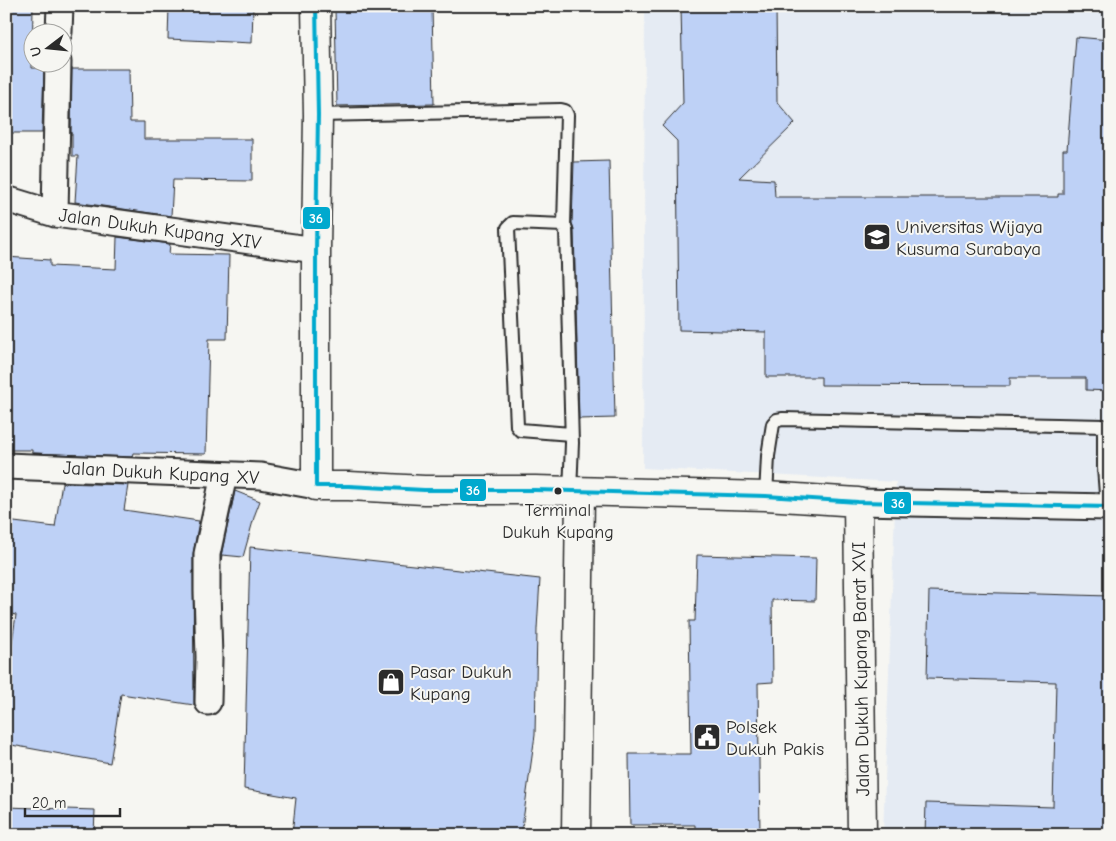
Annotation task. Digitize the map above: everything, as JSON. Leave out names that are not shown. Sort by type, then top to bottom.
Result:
[{"type":"street","points":[[59,22],[60,6]]},
{"type":"street","points":[[316,6],[318,116],[316,486],[424,490],[535,490],[766,496],[858,502],[1108,507]]},
{"type":"street","points":[[55,214],[58,72]]},
{"type":"street","name":"Jalan Dukuh Kupang XIV","points":[[6,199],[55,214],[316,250]]},
{"type":"street","name":"Jalan Dukuh Kupang XV","points":[[6,466],[261,476],[316,486]]},
{"type":"street","points":[[208,702],[208,554],[224,475]]},
{"type":"street","points":[[575,492],[576,835]]},
{"type":"street","name":"Jalan Dukuh Kupang Barat XVI","points":[[858,502],[862,835]]},
{"type":"lane","points":[[318,116],[565,111],[567,115],[564,225],[566,228],[571,434],[575,492]]},
{"type":"lane","points":[[564,225],[513,223],[508,228],[517,426],[520,430],[571,434]]},
{"type":"lane","points":[[766,496],[768,456],[773,424],[777,420],[1104,426],[1104,468],[1108,507]]},
{"type":"shaded area","name":"Universitas Wijaya Kusuma Surabaya","points":[[645,6],[1110,6],[1110,835],[883,835],[896,482],[643,468]]},
{"type":"building","points":[[6,6],[33,6],[33,22],[22,22],[22,72],[44,72],[42,133],[6,133]]},
{"type":"building","points":[[169,6],[253,6],[252,43],[168,39]]},
{"type":"building","points":[[432,6],[434,104],[337,106],[335,8]]},
{"type":"building","points":[[681,6],[776,6],[777,102],[795,123],[739,178],[774,180],[775,197],[1058,197],[1058,194],[1063,194],[1063,150],[1067,150],[1076,37],[1110,40],[1110,391],[1086,390],[1086,378],[1010,378],[1010,386],[821,385],[821,377],[766,377],[766,332],[679,330],[677,141],[662,126],[683,103]]},
{"type":"building","points":[[72,69],[129,69],[130,122],[144,122],[144,139],[252,139],[252,181],[173,180],[171,216],[75,202],[78,156],[72,156]]},
{"type":"building","points":[[609,161],[615,418],[579,419],[574,229],[572,223],[574,162]]},
{"type":"building","points":[[117,237],[170,244],[169,254],[229,255],[227,339],[209,339],[206,454],[133,453],[132,457],[32,453],[32,450],[6,450],[6,257],[50,260],[50,266],[116,269]]},
{"type":"building","points":[[62,483],[128,485],[124,510],[199,521],[193,554],[194,705],[121,694],[110,763],[6,744],[6,684],[16,615],[6,613],[6,521],[55,527]]},
{"type":"building","points":[[235,491],[260,501],[243,557],[222,555],[221,561],[221,556]]},
{"type":"building","name":"Pasar Dukuh Kupang","points":[[250,547],[540,579],[535,735],[521,835],[292,835],[296,798],[244,789]]},
{"type":"building","points":[[697,555],[816,558],[815,601],[772,600],[773,682],[758,683],[760,835],[695,835],[695,825],[630,825],[629,754],[691,754],[689,621],[695,621]]},
{"type":"building","points":[[929,591],[1110,596],[1110,835],[925,835],[926,803],[1053,807],[1056,682],[927,678]]},
{"type":"building","points":[[6,807],[95,810],[94,835],[6,835]]},
{"type":"transit line","name":"36","points":[[316,6],[318,115],[316,486],[424,490],[535,490],[766,496],[858,502],[1110,507]]},
{"type":"place","name":"Universitas Wijaya Kusuma Surabaya","points":[[877,237]]},
{"type":"place","name":"Terminal Dukuh Kupang","points":[[558,491]]},
{"type":"place","name":"Pasar Dukuh Kupang","points":[[391,682]]},
{"type":"place","name":"Polsek Dukuh Pakis","points":[[707,737]]}]
